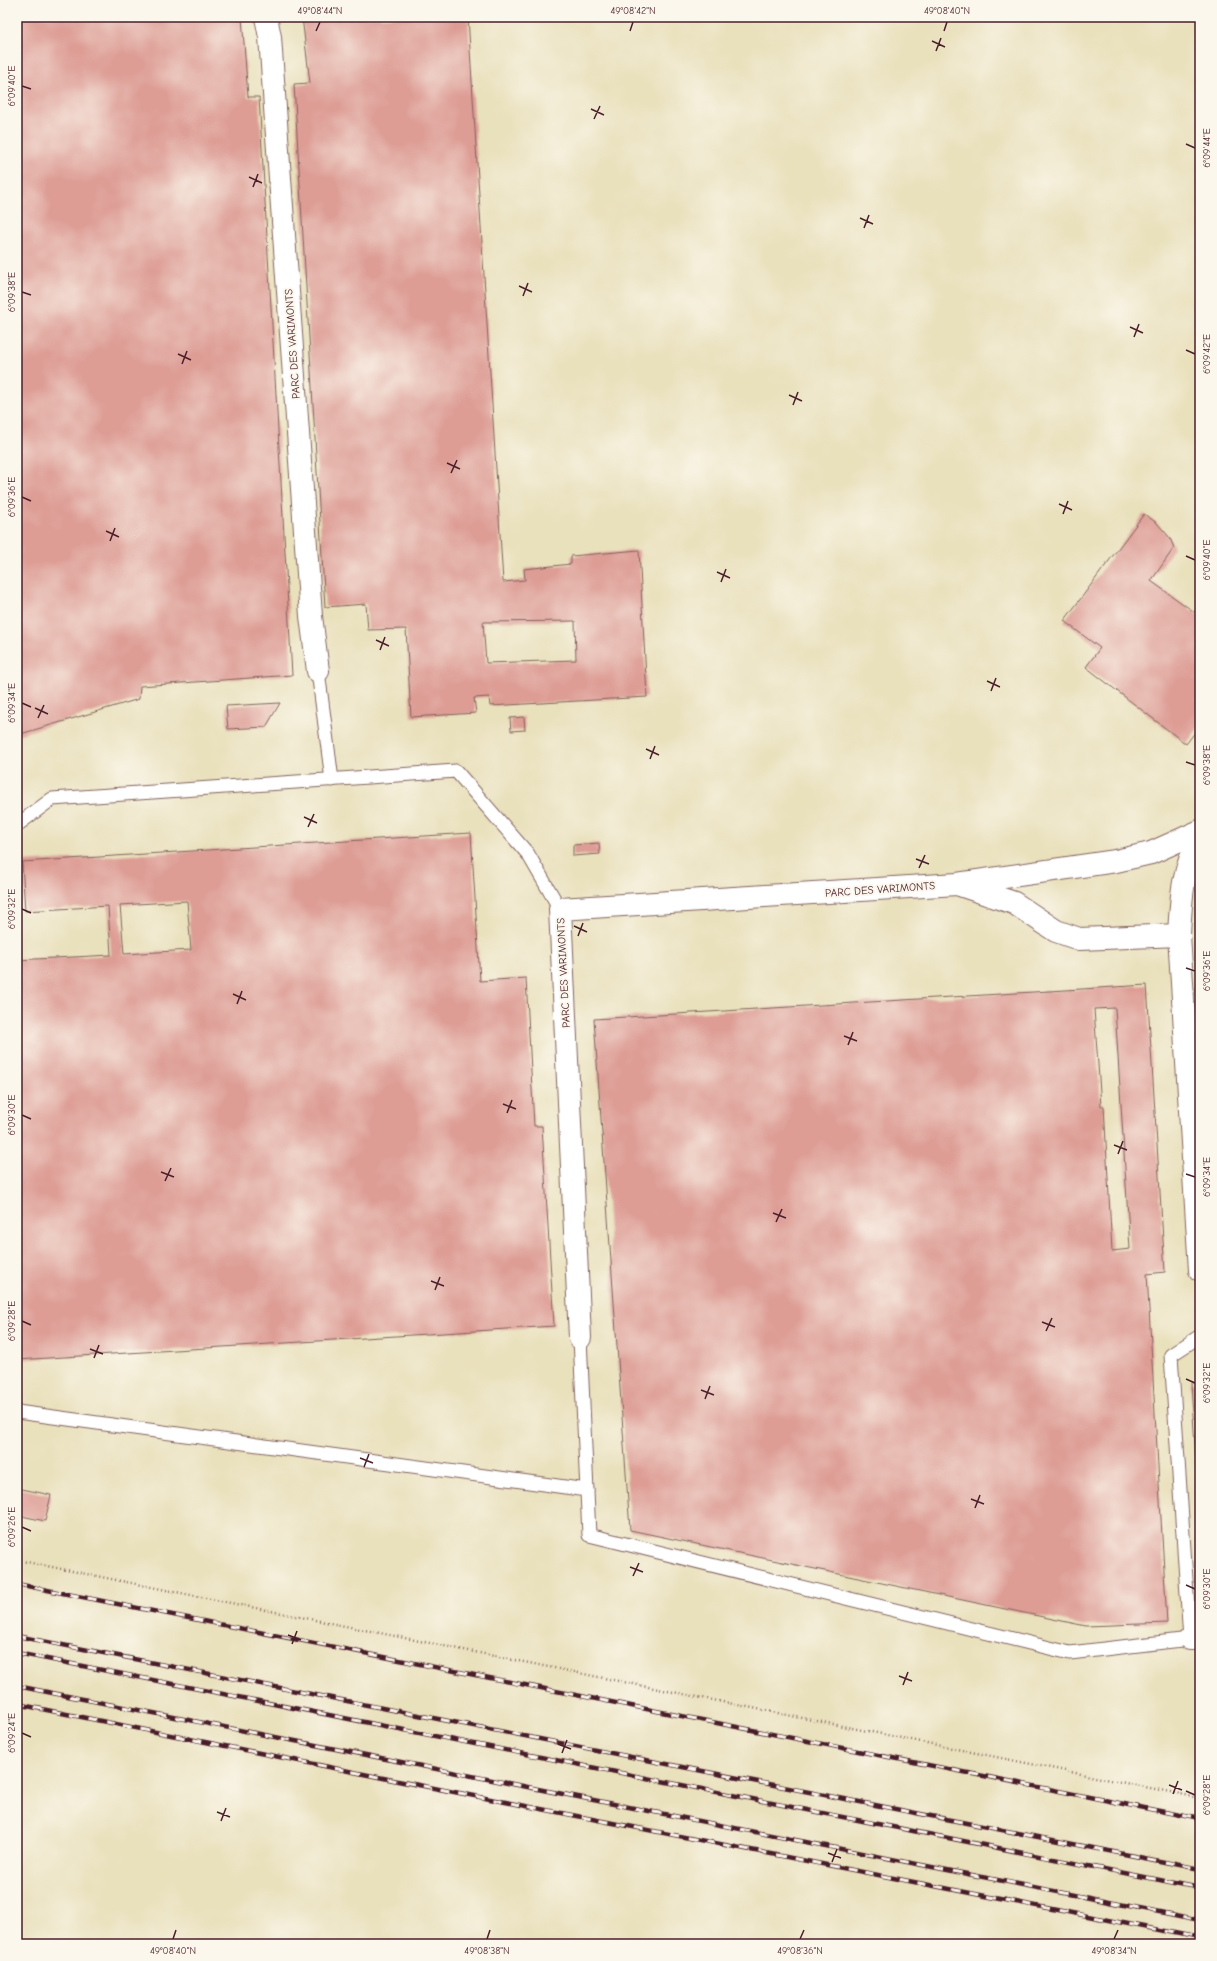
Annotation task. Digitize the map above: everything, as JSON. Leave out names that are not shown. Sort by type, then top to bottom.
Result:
[{"type":"street","name":"PARC DES VARIMONTS","points":[[266,17],[270,45],[311,616],[318,671]]},
{"type":"street","name":"PARC DES VARIMONTS","points":[[580,1338],[560,909],[958,884],[1116,860],[1151,853],[1200,831]]},
{"type":"street","points":[[1200,838],[1193,851],[1181,889],[1179,935],[1200,1270]]},
{"type":"street","name":"PARC DES VARIMONTS","points":[[958,884],[1014,903],[1056,931],[1079,939],[1179,935]]},
{"type":"lane","points":[[318,671],[332,780]]},
{"type":"lane","points":[[17,825],[52,799],[456,771],[528,854],[560,909]]},
{"type":"lane","points":[[580,1338],[589,1535],[1070,1654],[1195,1639],[1171,1355],[1200,1336]]},
{"type":"lane","points":[[17,1412],[587,1490]]},
{"type":"path","points":[[17,1560],[1200,1798]]},
{"type":"building","points":[[17,17],[242,17],[248,97],[259,97],[292,675],[140,686],[139,699],[17,735]]},
{"type":"building","points":[[302,17],[468,17],[503,582],[525,580],[524,569],[571,564],[571,556],[639,550],[647,697],[490,706],[489,697],[474,698],[476,713],[411,717],[406,629],[368,630],[366,604],[325,607],[294,84],[310,83]],"holes":[[[575,621],[576,660],[486,663],[483,622]]]},
{"type":"building","points":[[1144,514],[1157,523],[1170,538],[1174,548],[1151,581],[1200,616],[1200,726],[1186,744],[1086,667],[1100,648],[1064,621]]},
{"type":"building","points":[[280,703],[266,727],[228,729],[226,706]]},
{"type":"building","points":[[524,717],[525,730],[511,731],[510,718]]},
{"type":"building","points":[[471,833],[480,981],[526,978],[534,1126],[542,1126],[554,1326],[17,1360],[17,960],[111,955],[108,906],[25,911],[22,862]],"holes":[[[187,901],[191,950],[124,954],[120,905]]]},
{"type":"building","points":[[599,843],[600,854],[573,856],[573,845]]},
{"type":"building","points":[[1147,985],[1165,1272],[1147,1274],[1167,1623],[1086,1626],[630,1530],[594,1019]],"holes":[[[1115,1008],[1130,1249],[1112,1251],[1104,1106],[1101,1106],[1094,1009]]]},
{"type":"building","points":[[1191,1383],[1200,1383],[1200,1509],[1199,1509]]},
{"type":"building","points":[[17,1488],[51,1495],[45,1521],[17,1515]]},
{"type":"railway","points":[[17,1584],[1200,1819]]},
{"type":"railway","points":[[17,1636],[1200,1869]]},
{"type":"railway","points":[[17,1653],[1200,1888]]},
{"type":"railway","points":[[17,1686],[1200,1920]]},
{"type":"railway","points":[[17,1704],[398,1781],[1200,1938]]}]
